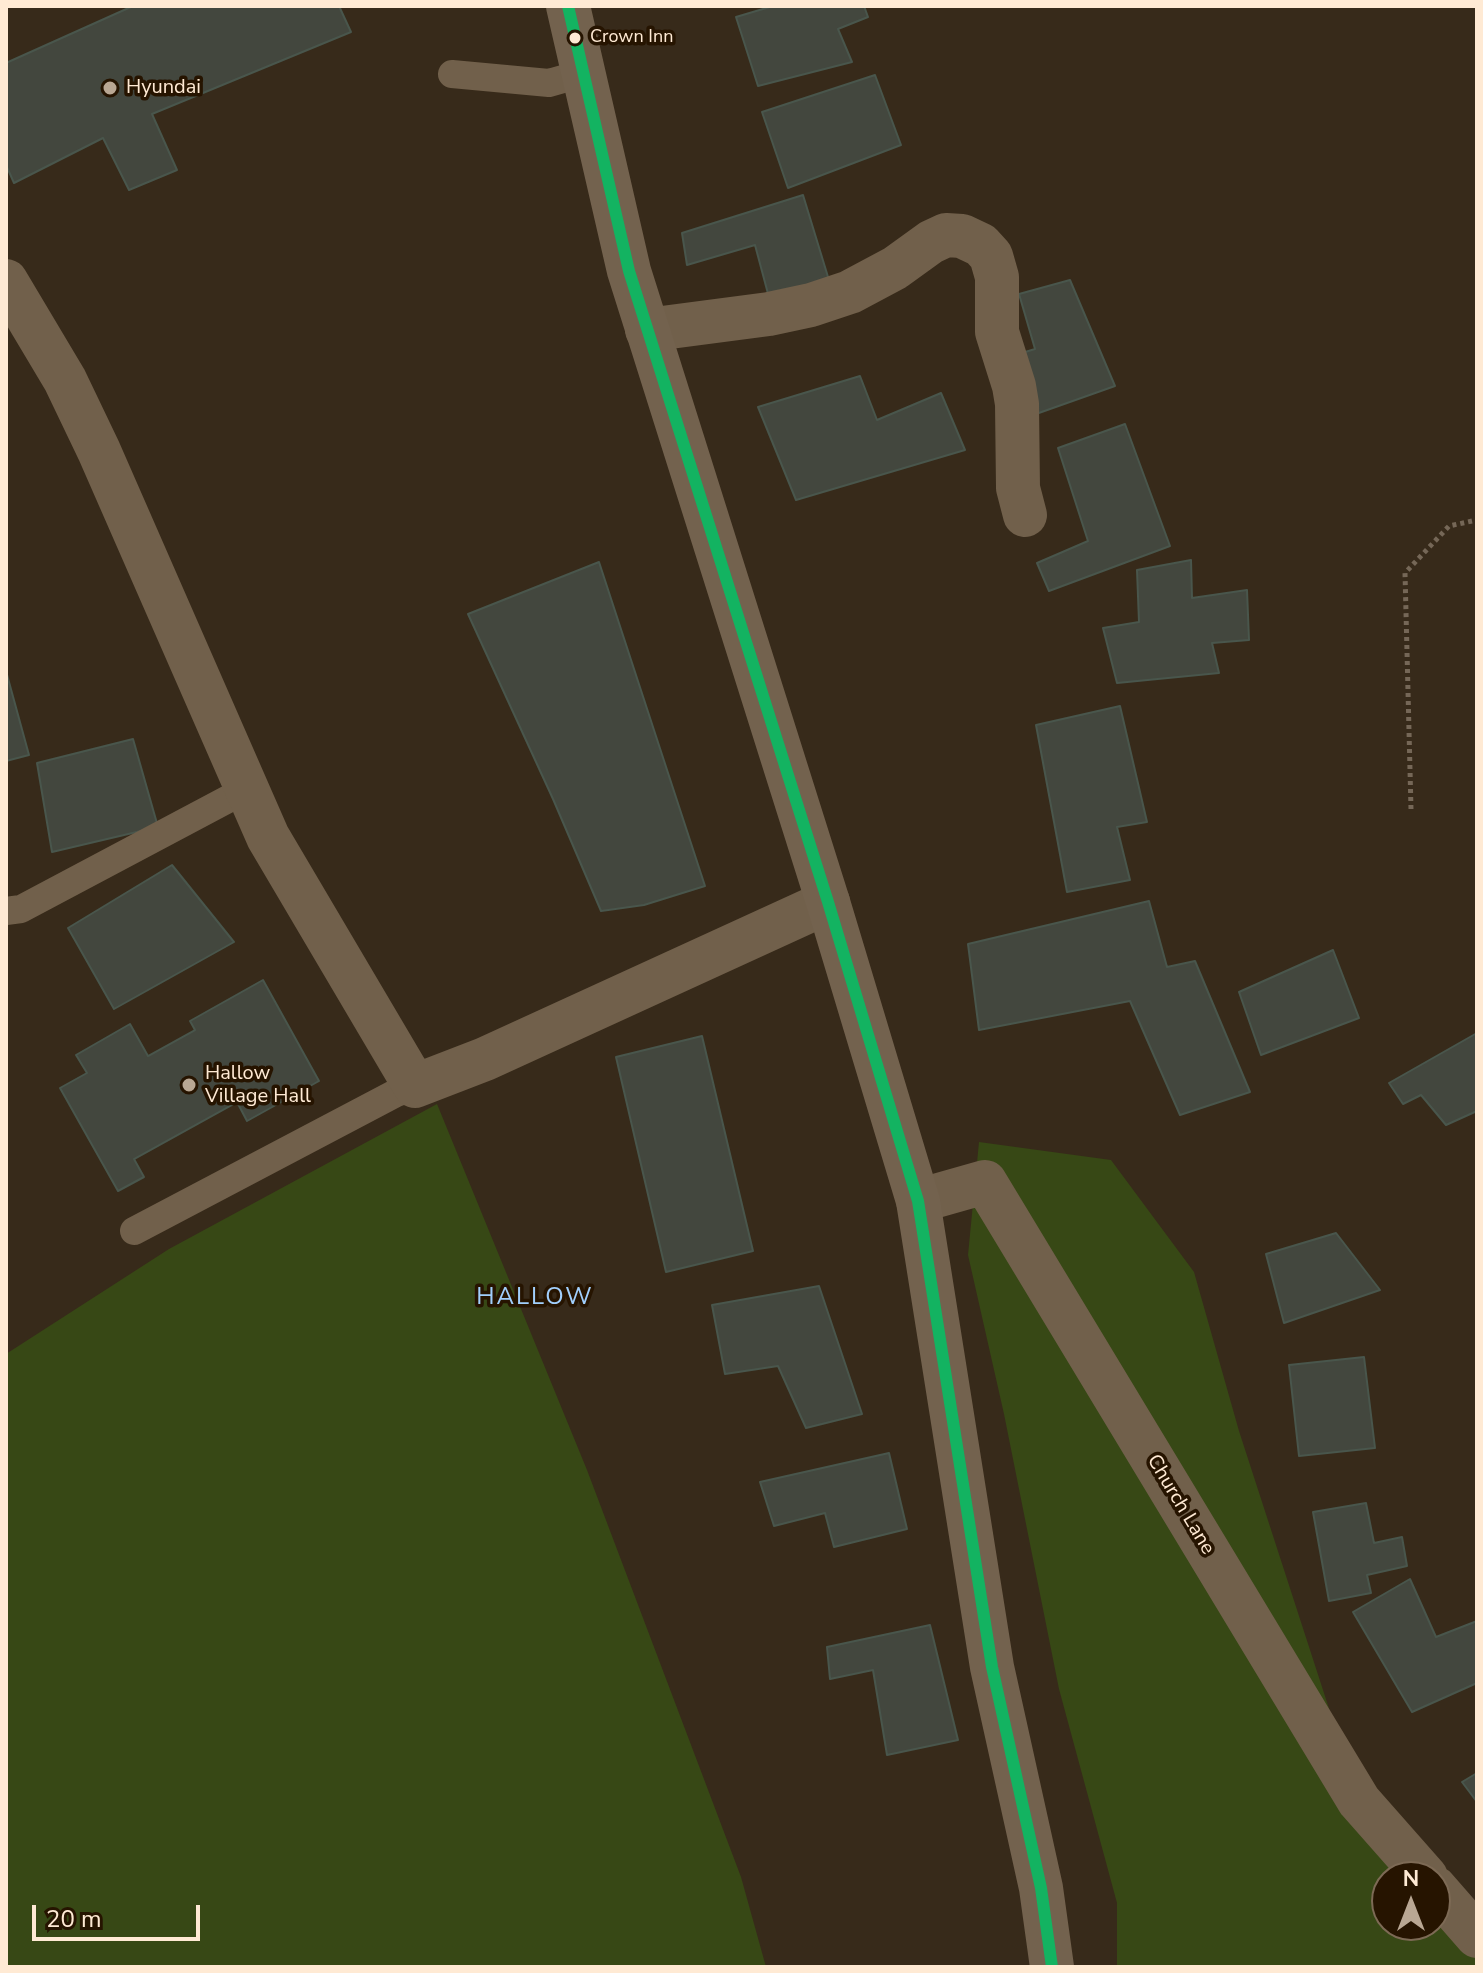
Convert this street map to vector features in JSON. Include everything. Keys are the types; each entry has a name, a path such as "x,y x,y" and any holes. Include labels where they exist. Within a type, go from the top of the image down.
{"main road":[{"path":"568,6 629,271 828,902 918,1201 992,1667 1041,1888 1052,1967"}],"street":[{"path":"647,330 769,314 811,305 850,292 946,235 962,236 981,245 991,256 997,277 997,332 1017,404 1018,488 1025,515"},
{"path":"6,281 65,380 99,451 268,837 415,1086 485,1059 828,902"},
{"name":"Church Lane","path":"918,1201 985,1182 1359,1801 1412,1861"},
{"path":"1451,1906 1477,1936"}],"lane":[{"path":"452,74 549,83 584,73"},
{"path":"6,911 21,909 247,789"},
{"path":"134,1231 396,1093 415,1086"}],"path":[{"path":"1411,809 1405,573 1449,526 1477,520"}],"green space":[{"path":"437,1104 587,1470 741,1877 766,1967 6,1967 6,1354 169,1249"},
{"path":"979,1142 1111,1160 1194,1272 1239,1431 1359,1801 1412,1861 1371,1861 1371,1941 1451,1941 1451,1906 1477,1936 1477,1967 1117,1967 1117,1903 1059,1689 1004,1414 968,1255"}],"building":[{"name":"Hyundai","path":"133,6 339,6 351,32 152,114 177,170 129,190 103,138 14,183 6,165 6,63"},
{"path":"773,6 864,6 868,17 838,29 852,62 758,86 736,17"},
{"path":"875,75 901,145 788,188 762,112"},
{"path":"803,195 832,290 771,305 755,245 687,265 682,233"},
{"path":"1070,280 1115,386 1036,414 1012,356 1035,349 1019,294"},
{"path":"860,376 877,420 941,393 965,450 796,500 758,407"},
{"path":"1125,424 1170,546 1049,591 1037,563 1088,541 1058,448"},
{"path":"1191,560 1192,598 1247,590 1249,640 1212,643 1219,673 1117,683 1103,628 1139,622 1137,570"},
{"path":"599,562 705,886 644,905 601,911 468,614"},
{"path":"6,671 29,755 6,761"},
{"path":"1120,706 1147,822 1117,827 1130,880 1067,892 1036,725"},
{"path":"133,739 158,827 52,852 37,763"},
{"path":"172,865 234,942 114,1009 68,928"},
{"path":"1149,901 1167,967 1195,961 1250,1092 1180,1115 1130,1001 979,1030 968,944"},
{"path":"1333,950 1359,1018 1261,1055 1239,992"},
{"name":"Hallow Village Hall","path":"263,980 319,1081 247,1121 237,1102 134,1159 144,1177 118,1191 60,1088 87,1073 76,1055 130,1024 148,1056 195,1030 190,1021"},
{"path":"1477,1033 1477,1111 1446,1125 1421,1095 1403,1104 1389,1083"},
{"path":"702,1036 753,1251 666,1272 616,1057"},
{"path":"1336,1233 1380,1290 1284,1323 1266,1254"},
{"path":"819,1286 862,1414 806,1428 778,1366 725,1374 712,1305"},
{"path":"1364,1357 1375,1448 1299,1456 1289,1365"},
{"path":"889,1453 907,1529 834,1547 825,1513 774,1526 760,1482"},
{"path":"1366,1503 1374,1543 1402,1537 1407,1566 1367,1575 1371,1593 1329,1601 1313,1512"},
{"path":"1410,1579 1436,1637 1477,1621 1477,1683 1412,1712 1353,1612"},
{"path":"930,1625 958,1740 887,1755 873,1670 830,1679 827,1647"},
{"path":"1477,1773 1477,1802 1462,1782"}],"transit line":[{"path":"568,6 629,271 828,902 918,1201 992,1667 1041,1888 1052,1967"}],"place":[{"name":"Crown Inn","path":"575,38"},
{"name":"Hyundai","path":"110,88"},
{"name":"Hallow Village Hall","path":"189,1085"}],"district":[{"name":"HALLOW","path":"535,1298"}]}
